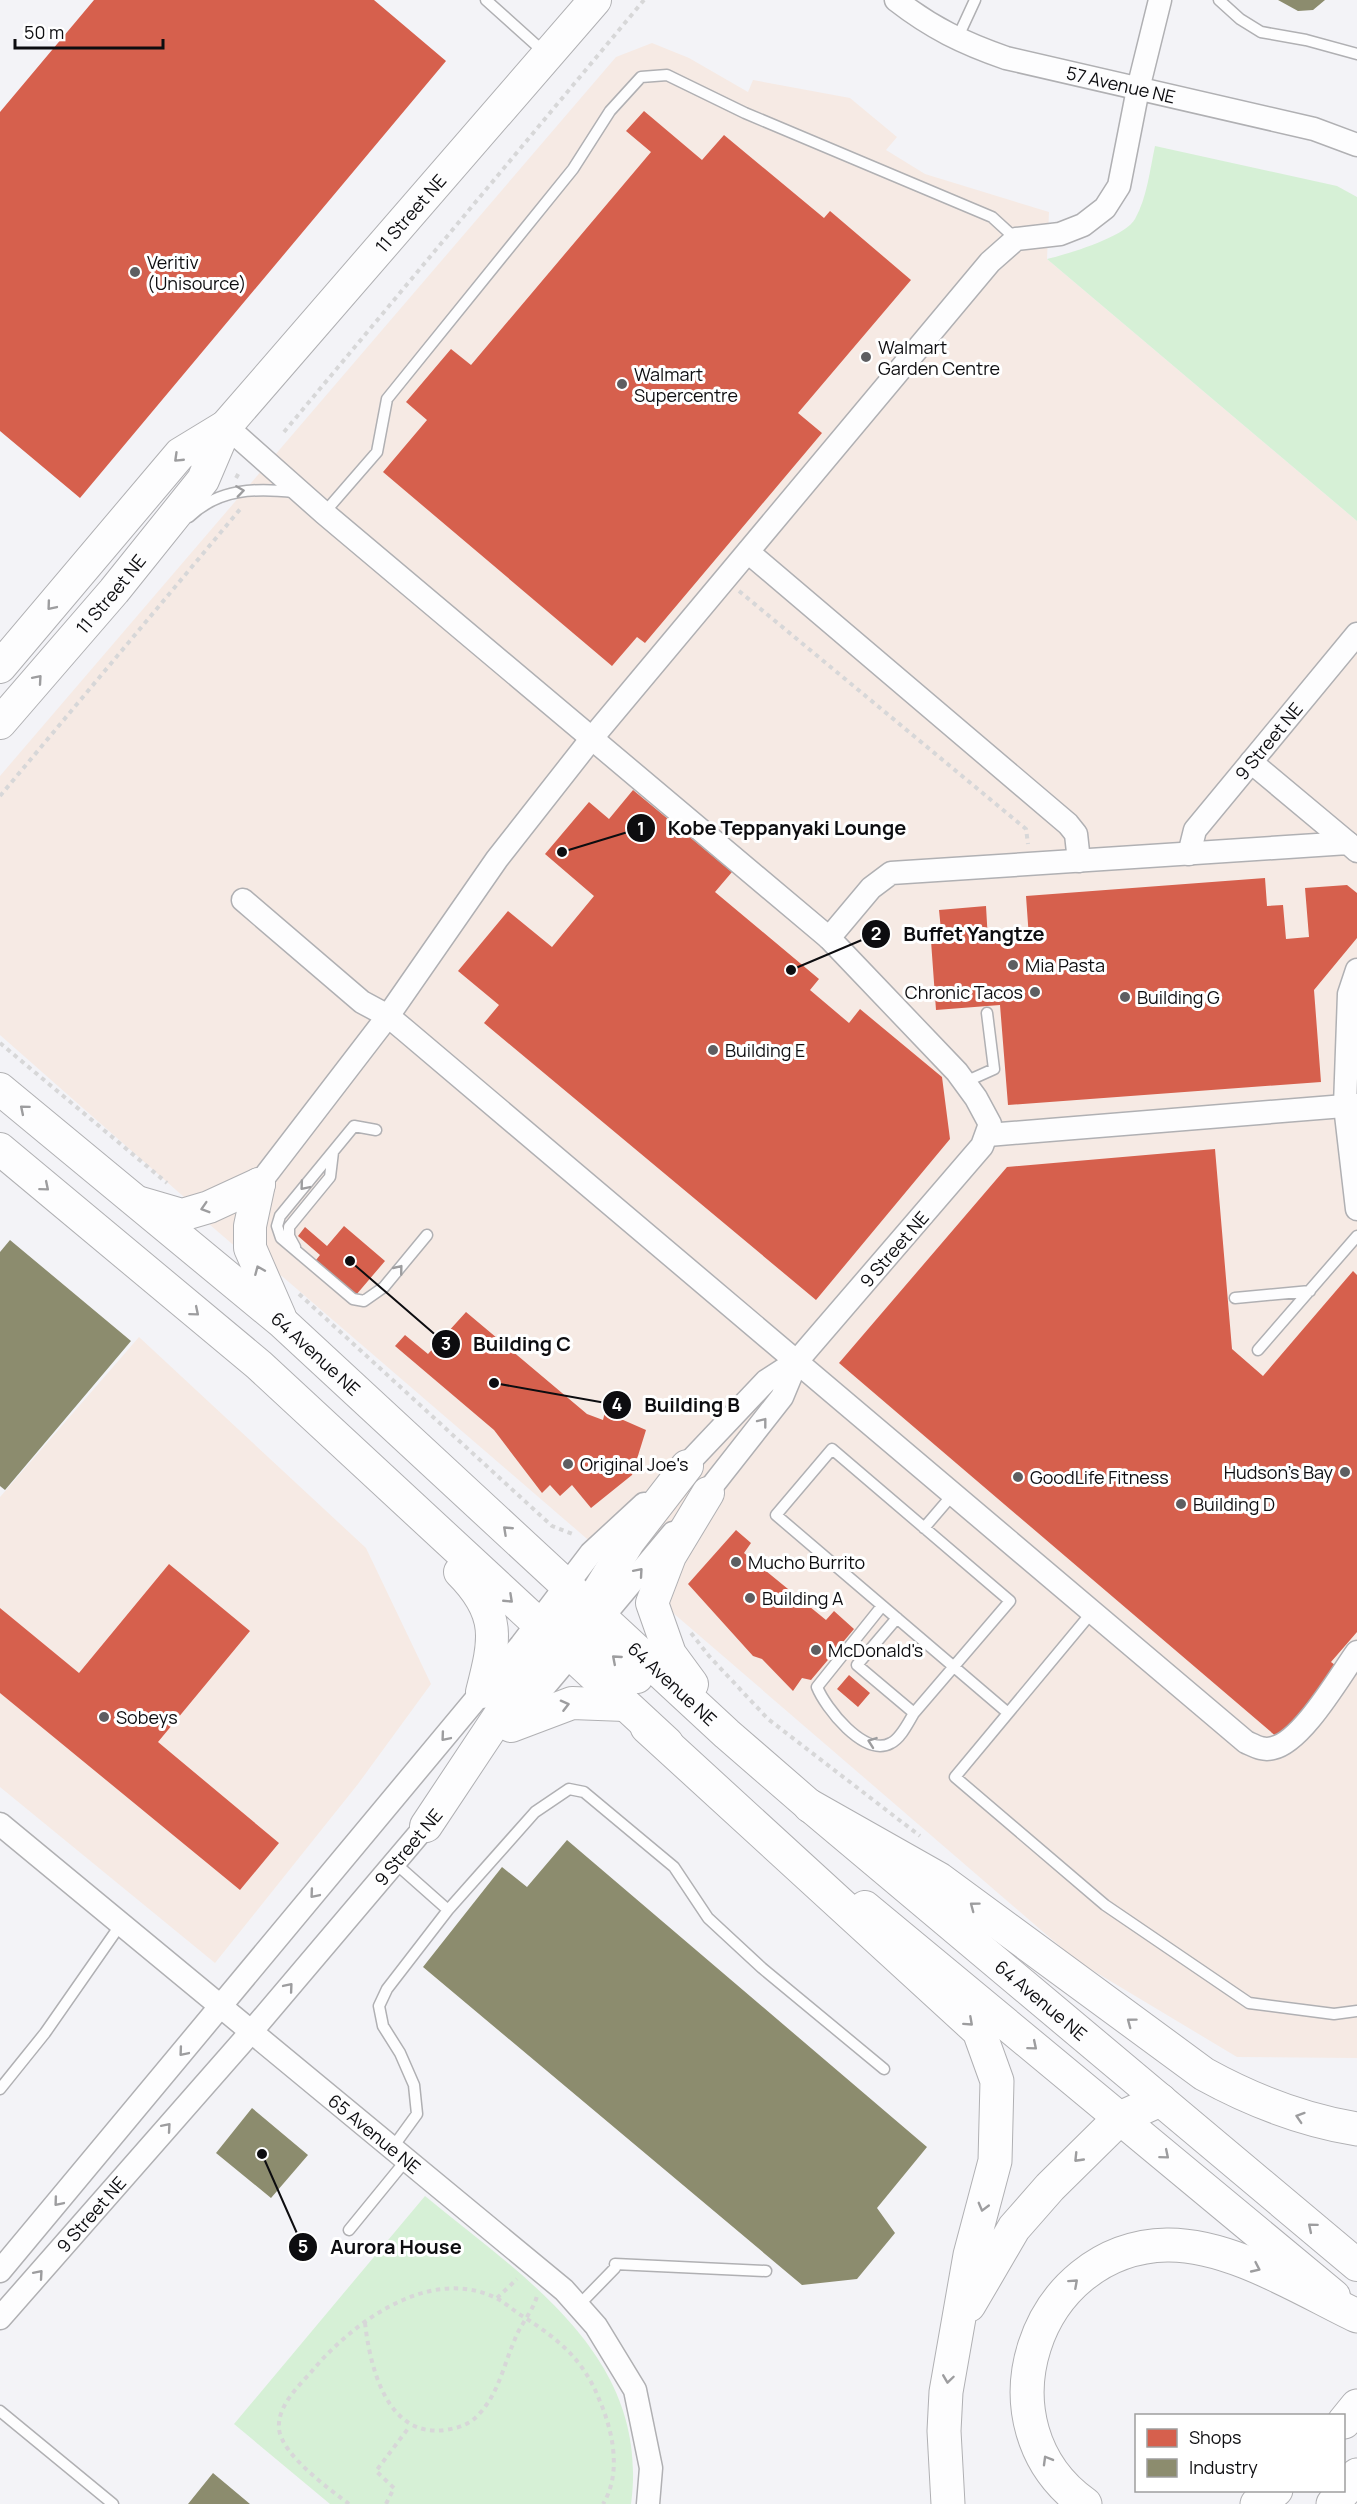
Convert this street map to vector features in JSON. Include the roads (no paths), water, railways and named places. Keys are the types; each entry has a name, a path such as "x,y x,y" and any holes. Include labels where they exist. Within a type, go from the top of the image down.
{"highway":[{"path":"636,1716 979,2031 997,2081 995,2161 970,2255 946,2392 944,2431 948,2504"},
{"path":"810,1806 939,1879 1204,2074 1274,2108 1320,2123 1357,2129"},
{"path":"959,2322 1014,2228 1058,2178 1120,2118 1160,2100"},
{"path":"1085,2504 1062,2483 1049,2464 1033,2430 1026,2396 1029,2363 1040,2330 1058,2300 1086,2273 1121,2254 1142,2248 1165,2245 1191,2247 1248,2264 1357,2315"},
{"path":"1345,2421 1357,2406"},
{"path":"1345,2490 1357,2475"},
{"path":"1257,2504 1273,2492"},
{"path":"1333,2504 1343,2492"}],"street":[{"name":"11 Street NE","path":"0,723 114,591 203,480 226,426 596,0"},
{"name":"57 Avenue NE","path":"897,0 928,25 1006,58 1314,129 1356,142"},
{"path":"283,1323 250,1248 250,1226 259,1184 388,1016 497,859 592,738 990,262 1016,239 1060,234 1083,225 1105,208 1119,186 1138,89 1160,0"},
{"name":"11 Street NE","path":"3,664 180,454 226,426"},
{"path":"226,426 300,493 829,938 965,1082 985,1111 990,1124 988,1135 1351,1106"},
{"path":"748,552 1068,824 1076,834 1080,861"},
{"name":"9 Street NE","path":"1189,854 1195,830 1357,634"},
{"path":"1251,762 1352,847"},
{"path":"829,938 871,888 891,873 1189,854 1352,847"},
{"path":"243,900 362,1002 388,1016 1093,1610 1246,1742 1261,1749 1272,1749 1285,1743 1307,1722 1357,1652"},
{"path":"1357,970 1350,994 1351,1106 1357,1209"},
{"name":"64 Avenue NE","path":"0,1089 283,1323 565,1584 571,1628 636,1716 1357,2315"},
{"name":"9 Street NE","path":"0,2318 251,2032 511,1726 571,1628 565,1584 606,1539 687,1466 766,1381 797,1361 982,1146 988,1135"},
{"name":"64 Avenue NE","path":"0,1149 259,1365 312,1416 571,1628 727,1734 1357,2265"},
{"path":"134,1201 182,1215 209,1207 259,1184"},
{"name":"9 Street NE","path":"0,2271 483,1692 571,1628 708,1492 782,1397 797,1361"},
{"path":"312,1416 334,1456 463,1575 478,1594 490,1617 494,1634 494,1645 483,1692"},
{"path":"426,1826 537,1659 571,1628 629,1541 687,1466"},
{"path":"708,1492 670,1556 652,1603 670,1654 727,1734"},
{"path":"571,1628 980,1970 1070,2024"},
{"path":"511,1726 572,1703 636,1716"},
{"name":"65 Avenue NE","path":"0,1824 564,2290 596,2326 635,2390 651,2468 648,2504"}],"lane":[{"path":"486,0 547,55"},
{"path":"957,39 975,0"},
{"path":"1219,0 1240,19 1261,32 1306,40 1357,54"},
{"path":"324,513 377,452 387,399 573,169 610,111 641,77 667,75 745,113 992,217 1016,239"},
{"path":"114,591 192,514 227,493 257,488 300,493"},
{"path":"965,1082 993,1069 987,1013"},
{"path":"376,1130 354,1126 280,1216 277,1226 281,1238 353,1299 364,1301 384,1287 426,1235"},
{"path":"1258,1350 1357,1236"},
{"path":"1234,1298 1310,1291"},
{"path":"882,1606 817,1687 824,1703 842,1724 870,1743 882,1746 892,1743 953,1666 1010,1601 832,1449 776,1515 882,1606 897,1618 953,1666 1008,1713"},
{"path":"924,1528 954,1493"},
{"path":"1093,1610 955,1777 1105,1905 1249,2003 1334,2014 1357,2011"},
{"path":"897,1618 857,1665 914,1713"},
{"path":"349,2230 400,2153 417,2114 414,2085 400,2053 383,2026 379,2006 387,1989 448,1910 535,1812 568,1789 584,1792 674,1867 708,1918 884,2069"},
{"path":"395,1863 448,1910"},
{"path":"0,2089 45,2033 121,1924"},
{"path":"578,2306 615,2266 766,2271"},
{"path":"0,2410 112,2504"}],"place":[{"name":"Veritiv (Unisource)","path":"135,272"},
{"name":"Walmart Garden Centre","path":"866,357"},
{"name":"Walmart Supercentre","path":"622,384"},
{"name":"Kobe Teppanyaki Lounge","path":"562,852"},
{"name":"Mia Pasta","path":"1013,965"},
{"name":"Buffet Yangtze","path":"791,970"},
{"name":"Chronic Tacos","path":"1035,992"},
{"name":"Building G","path":"1125,997"},
{"name":"Building E","path":"713,1050"},
{"name":"Building C","path":"350,1261"},
{"name":"Building B","path":"494,1383"},
{"name":"Original Joe's","path":"568,1464"},
{"name":"Hudson's Bay","path":"1345,1472"},
{"name":"GoodLife Fitness","path":"1018,1477"},
{"name":"Building D","path":"1181,1504"},
{"name":"Mucho Burrito","path":"736,1562"},
{"name":"Building A","path":"750,1598"},
{"name":"McDonald's","path":"816,1650"},
{"name":"Sobeys","path":"104,1717"},
{"name":"Aurora House","path":"262,2154"}]}
